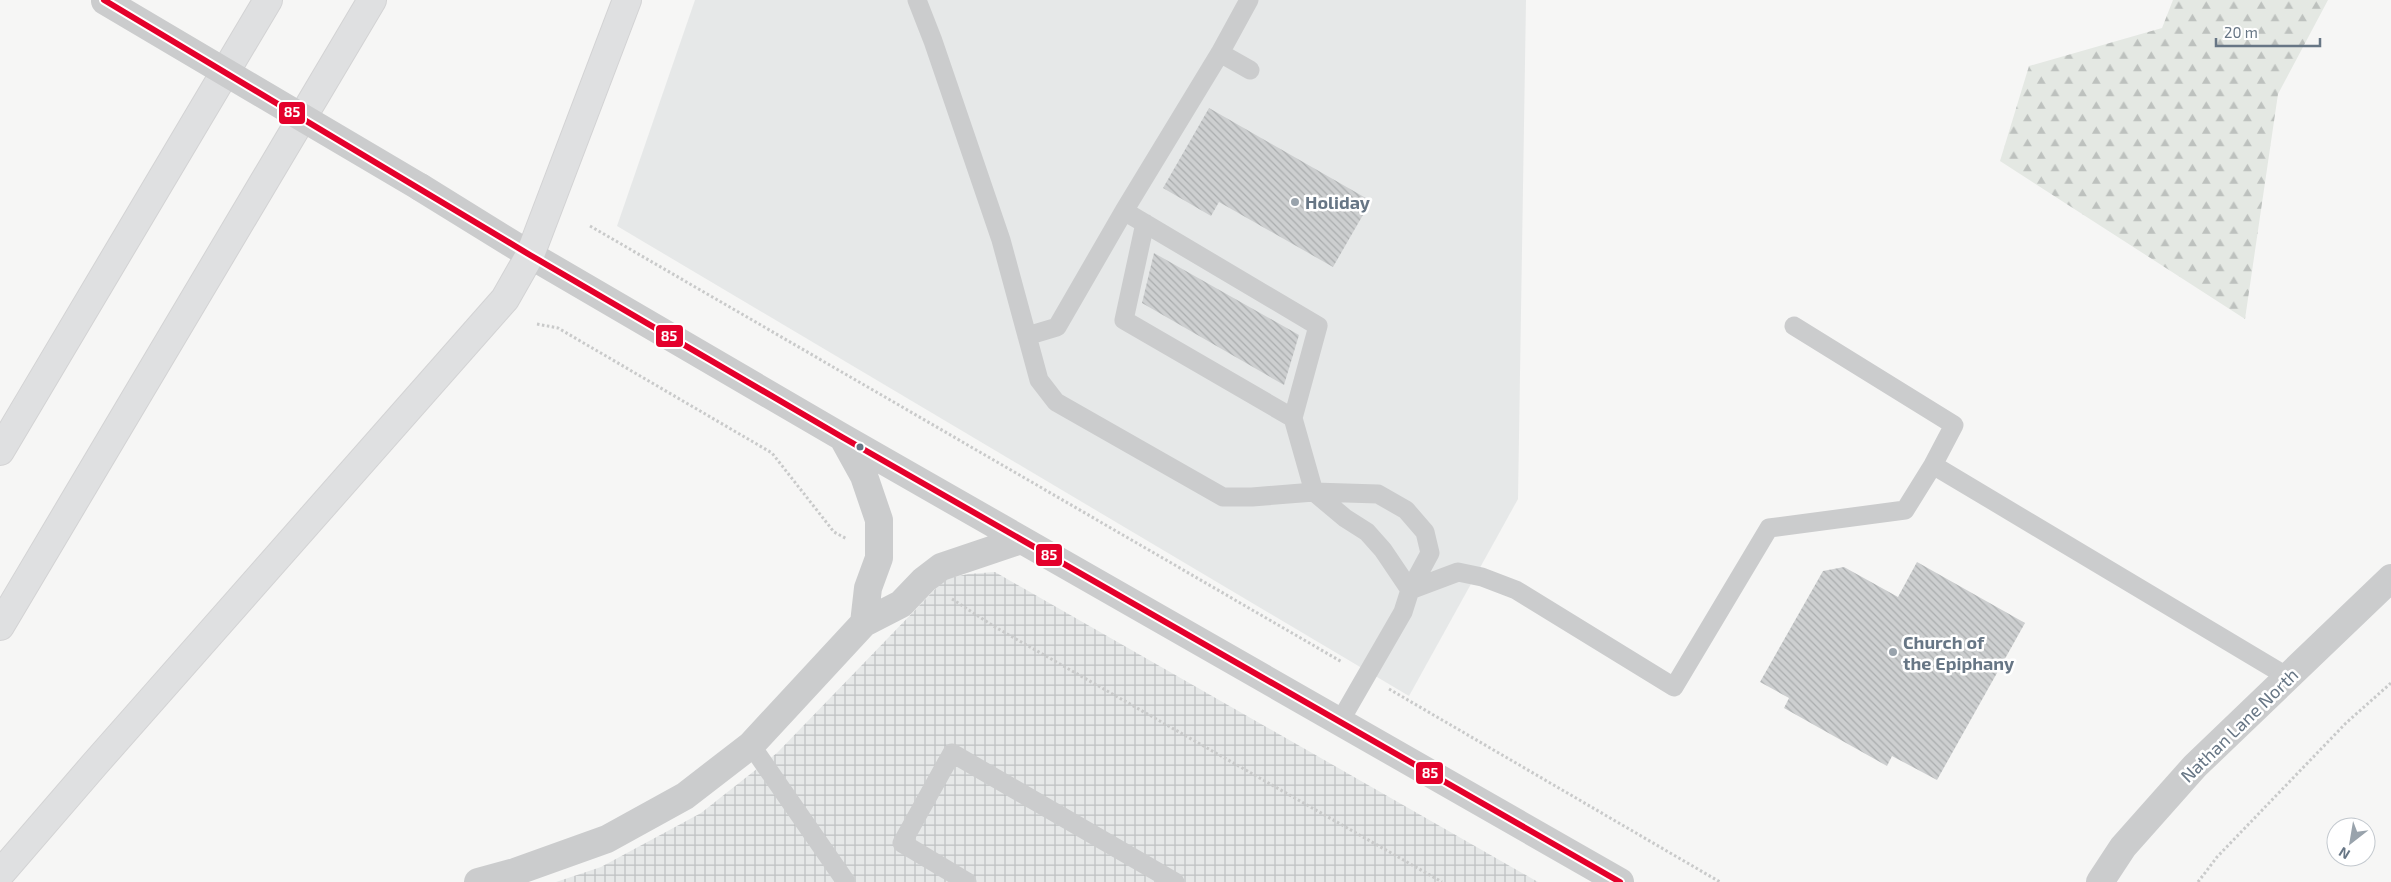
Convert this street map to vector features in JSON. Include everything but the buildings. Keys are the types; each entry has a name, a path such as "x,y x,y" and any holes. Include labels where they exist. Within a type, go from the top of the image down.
{"highway":[{"path":"0,451 268,0"},
{"path":"0,626 372,0"},
{"path":"0,874 506,299 530,255 627,0"}],"street":[{"path":"104,0 420,187 530,255 842,437 1620,882"},
{"path":"842,437 864,476 879,520 879,558 868,588 864,623"},
{"path":"478,882 515,872 607,839 685,796 751,745 864,623 901,604 924,580 941,567 1021,540"},
{"name":"Nathan Lane North","path":"2100,882 2123,847 2158,805 2195,766 2391,578"}],"lane":[{"path":"917,0 1001,240 1039,380 1056,402 1223,497 1252,497 1314,492 1378,494 1406,510 1425,532 1430,553 1410,590 1404,612 1340,723"},
{"path":"1027,336 1057,327 1124,211 1220,53 1249,0"},
{"path":"1220,53 1250,70"},
{"path":"1124,211 1318,326 1293,418 1314,492 1345,518 1367,532 1383,550 1410,590"},
{"path":"1145,223 1124,320 1293,418"},
{"path":"1410,590 1458,572 1482,577 1516,590 1674,687 1768,528 1905,510 1933,465 1954,426 1794,326"},
{"path":"1933,465 2288,677"},
{"path":"751,745 846,882"},
{"path":"967,882 902,843 952,753 1175,882"}],"path":[{"path":"590,226 1720,882"},
{"path":"537,324 558,328 772,453 834,532 879,558"},
{"path":"924,580 995,627 1442,882"},
{"path":"2198,882 2217,857 2346,723 2391,682"}],"shaded area":[{"name":"Holiday","path":"695,0 1526,0 1518,499 1409,696 617,226"},
{"path":"995,572 1538,882 556,882 601,867 701,813 777,753 945,579 968,574"}],"green space":[{"path":"2173,0 2328,0 2278,94 2245,319 2000,161 2029,66 2162,28"}],"transit line":[{"name":"85","path":"104,0 530,255 842,437 1620,882"}],"place":[{"name":"Holiday","path":"1295,202"},
{"name":"Church of the Epiphany","path":"1893,652"}]}
